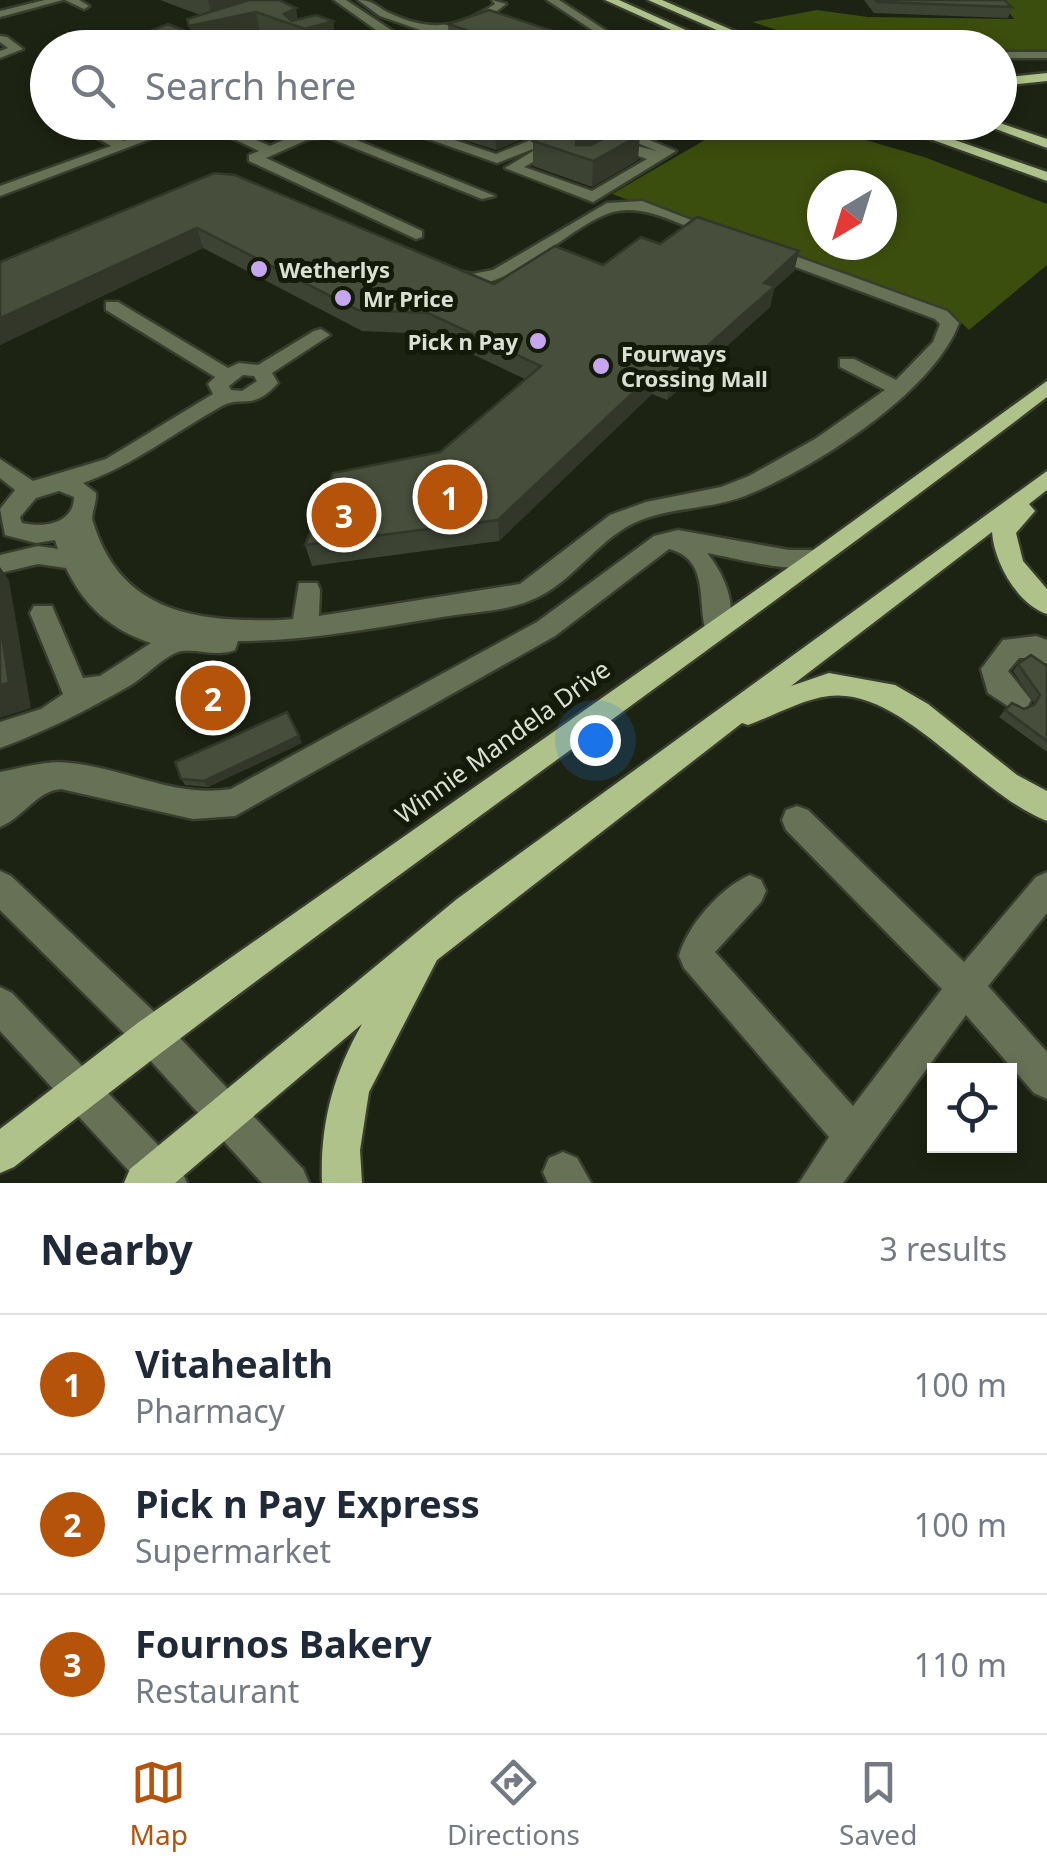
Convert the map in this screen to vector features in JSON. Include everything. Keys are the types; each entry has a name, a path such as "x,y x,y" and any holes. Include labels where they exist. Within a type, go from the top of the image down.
{"main road":[{"path":"610,0 675,30"},
{"path":"652,0 725,30"},
{"path":"1017,73 1047,74"},
{"path":"1017,79 1047,74"},
{"path":"1017,134 1047,144"},
{"path":"1017,134 1024,137"},
{"path":"942,140 1047,176"},
{"path":"976,140 1047,163"},
{"name":"Winnie Mandela Drive","path":"0,1153 152,1035 818,559 1047,387"},
{"path":"156,1180 434,941 1047,479"},
{"path":"1047,492 1008,524 1004,544 1016,572 1047,604"},
{"path":"715,726 813,687 868,688 901,700 1006,785 1047,807"},
{"path":"342,1183 339,1125 348,1090 369,1045 434,941"}],"street":[{"path":"325,0 373,30"},
{"path":"339,0 377,30"},
{"path":"363,0 384,14 430,30"},
{"path":"442,30 470,20 491,18 501,4 497,0"},
{"path":"552,0 598,30"},
{"path":"0,12 49,1 84,6"},
{"path":"467,6 491,18"},
{"path":"0,70 9,66 3,54 17,49 3,39"},
{"path":"1017,55 1047,55"},
{"path":"111,140 121,145"},
{"path":"121,145 133,140"},
{"path":"0,189 136,140"},
{"path":"245,140 268,150"},
{"path":"293,140 268,150 254,162 416,234"},
{"path":"344,140 487,196"},
{"path":"440,140 497,159 543,140"},
{"path":"605,140 660,157"},
{"path":"548,148 512,168 593,197 668,150 641,140"},
{"path":"594,158 618,145"},
{"path":"61,483 80,488 76,561 102,602 148,632 176,640 228,642 529,591 618,521 766,480 899,388 937,352 949,332 950,323 942,315 642,206 604,208 483,279 461,278 432,268"},
{"path":"112,306 246,398 268,383 261,371"},
{"path":"0,552 18,499 30,491 114,464 225,385 240,370 261,371 321,335"},
{"path":"848,363 899,388"},
{"path":"11,525 76,516 114,464"},
{"path":"0,466 30,491"},
{"path":"76,516 92,554 112,584 133,602 204,626 292,630"},
{"path":"678,539 709,567 716,582 717,628"},
{"path":"0,786 40,779 88,780 182,806 211,808 236,802 546,629 640,555 678,539 818,559"},
{"path":"0,564 38,555 76,561"},
{"path":"292,630 308,590"},
{"path":"43,613 72,686 88,693"},
{"path":"0,735 50,718 176,640"},
{"path":"1016,700 998,685 994,669 1012,648 1036,648 1047,653"},
{"path":"0,813 40,779"},
{"path":"797,820 965,987 1047,1080"},
{"path":"0,886 152,1035 289,1183"},
{"path":"818,1183 965,987 1047,888"},
{"path":"750,891 699,944 696,956 854,1137"},
{"path":"0,1005 156,1180"}],"green space":[{"path":"1000,0 1047,0 1047,56 1017,56 1017,30 777,30 752,22 817,10 868,17 1014,19"},
{"path":"705,140 866,140 924,157 1047,204 1047,265 969,330 954,316 612,194"}],"building":[{"path":"249,0 279,0 296,8 284,14 292,21 316,15 333,21 305,29 256,12 189,26 187,19"},
{"path":"1004,0 1012,7 877,2"},
{"path":"489,10 550,30 466,30 448,24"},
{"path":"168,24 182,30 153,30"},
{"path":"576,140 576,145 591,145 601,140 631,140 593,161 533,141"},
{"name":"Fourways Crossing Mall","path":"214,173 235,175 494,284 555,246 603,265 641,237 660,244 697,217 799,251 764,283 775,286 670,379 655,372 498,520 305,545 333,473 440,452 541,366 428,313 358,310 197,228 0,318 0,262"},
{"path":"0,621 9,683 0,685"},
{"path":"1031,655 1047,666 1047,741 1005,710 1012,703 1024,709 1034,705 1040,695 1018,664"},
{"path":"287,712 299,736 204,781 181,779 175,762"}],"place":[{"name":"Wetherlys","path":"259,269"},
{"name":"Mr Price","path":"343,298"},
{"name":"Pick n Pay","path":"538,341"},
{"name":"Fourways Crossing Mall","path":"601,366"},
{"name":"Vitahealth","path":"450,497"},
{"name":"Fournos Bakery","path":"344,515"},
{"name":"Pick n Pay Express","path":"213,698"}]}
